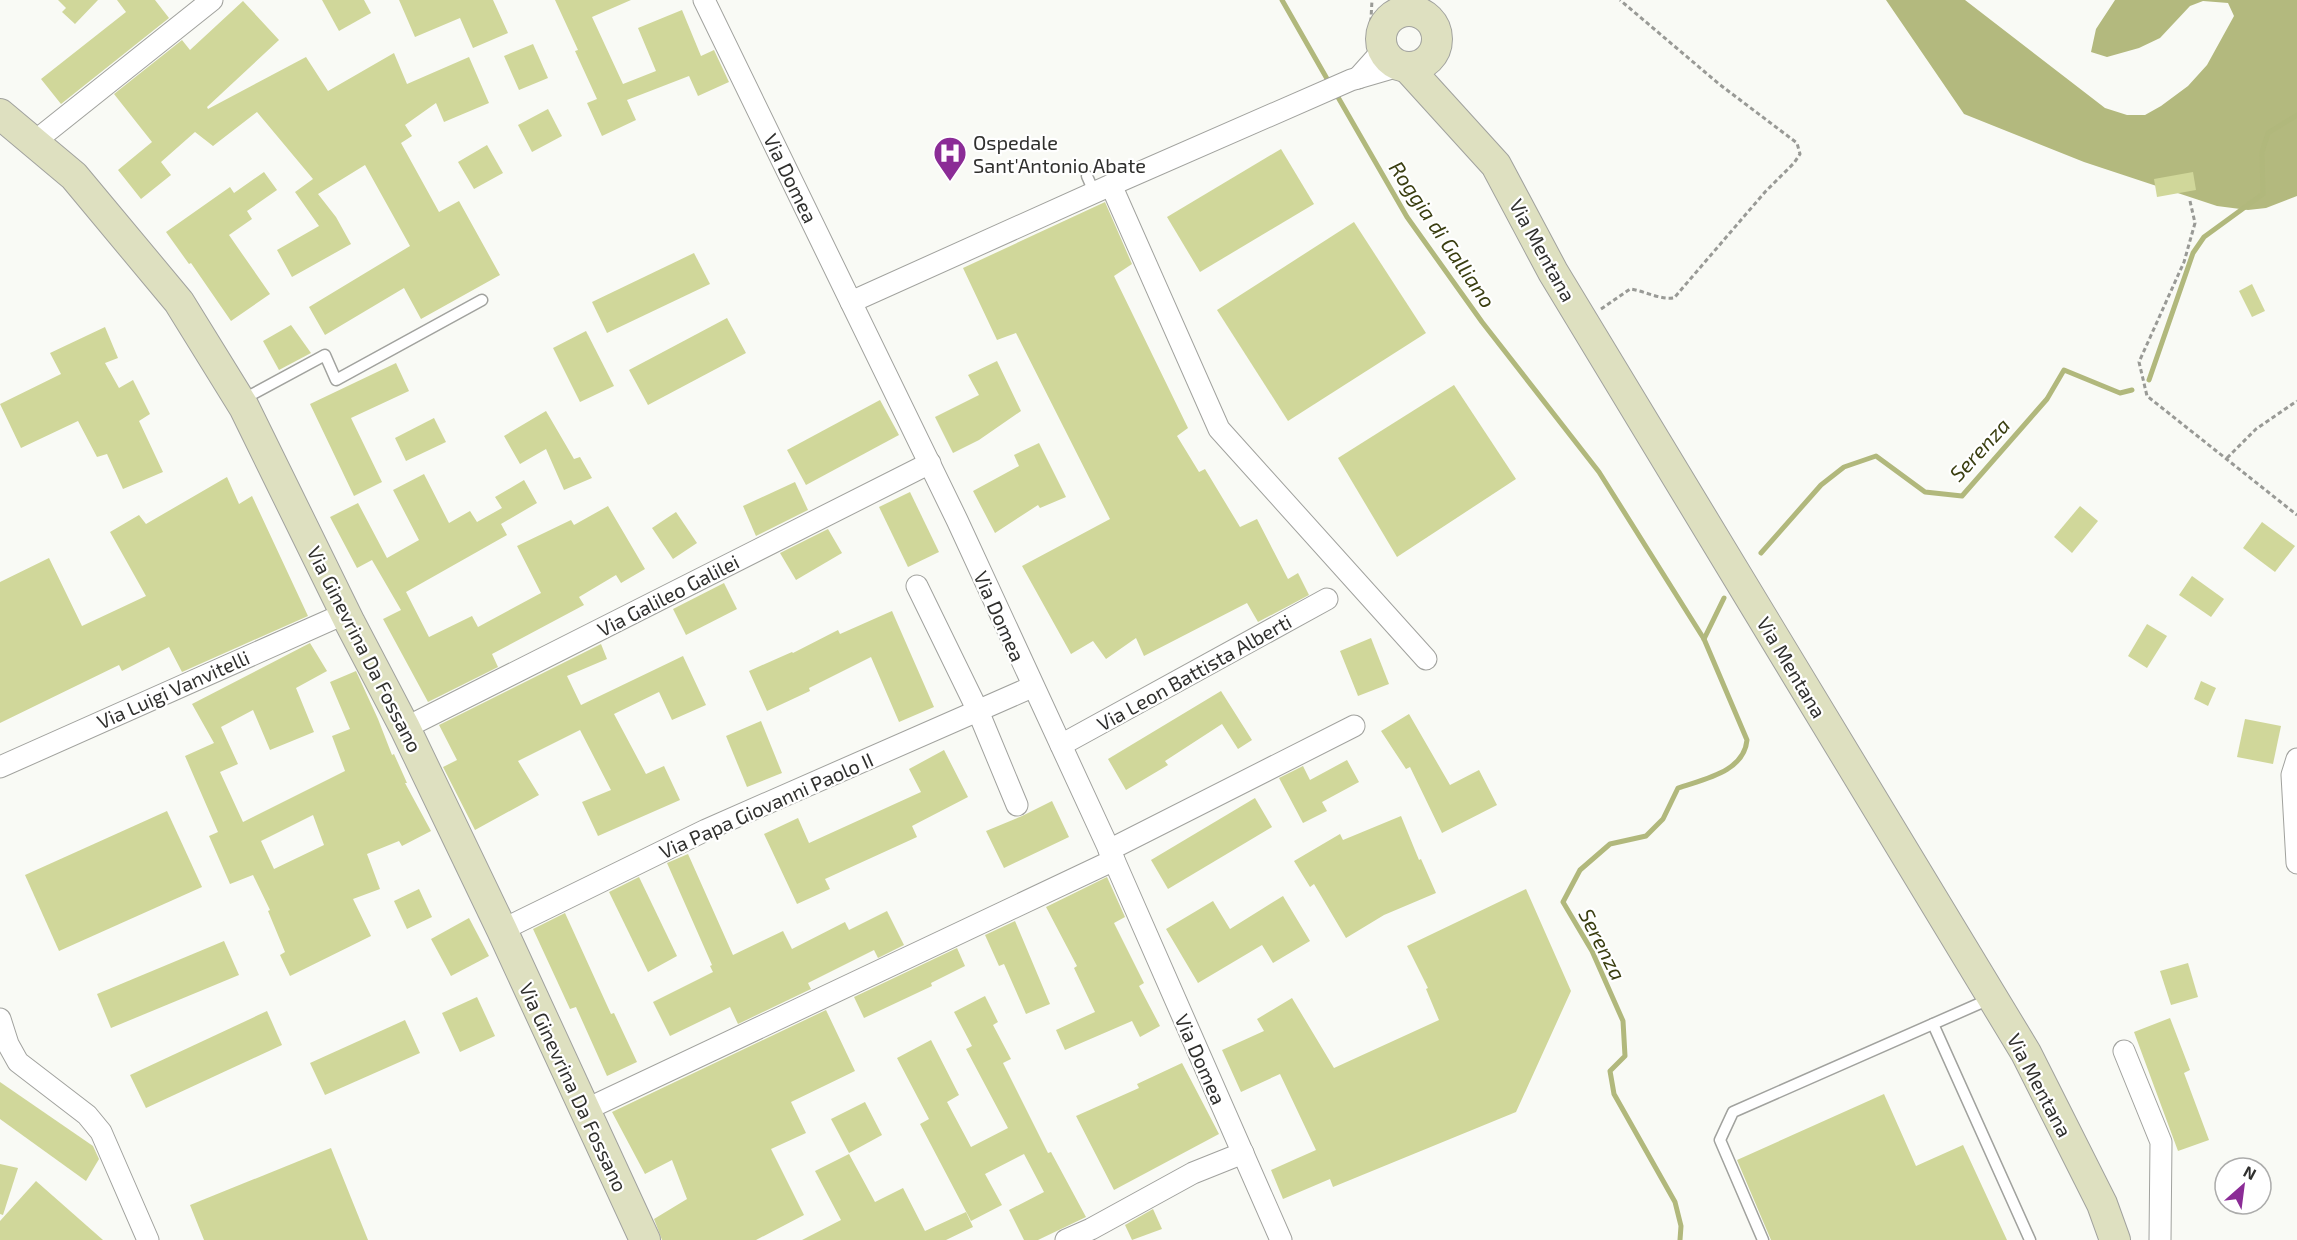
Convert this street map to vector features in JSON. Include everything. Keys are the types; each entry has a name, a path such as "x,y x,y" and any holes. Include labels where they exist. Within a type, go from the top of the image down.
{"street":[{"path":"34,142 212,0"},
{"name":"Via Domea","path":"704,0 930,463 1032,687 1112,855 1281,1240"},
{"path":"851,302 1097,184 1355,79 1404,61 1437,47 1436,30 1426,16 1401,7 1388,20 1381,34 1404,61"},
{"name":"Via Mentana","path":"1404,61 1496,165 1553,272 2026,1053 2102,1204 2115,1240"},
{"name":"Via Ginevrina Da Fossano","path":"0,114 74,176 179,302 240,401 405,728 502,930 645,1240"},
{"path":"1097,184 1219,429 1426,660"},
{"name":"Via Galileo Galilei","path":"405,728 930,463"},
{"path":"917,586 978,711 1017,805"},
{"name":"Via Leon Battista Alberti","path":"1061,745 1327,599"},
{"name":"Via Luigi Vanvitelli","path":"0,767 128,708 346,613"},
{"name":"Via Papa Giovanni Paolo II","path":"502,930 706,830 1032,687"},
{"path":"585,1110 1112,855 1354,726"},
{"path":"2297,759 2292,775 2297,863"},
{"path":"0,1018 8,1044 18,1062 87,1115 101,1132 148,1240"},
{"path":"2124,1051 2161,1142 2160,1240"},
{"path":"1066,1240 1091,1229 1193,1173 1243,1153"}],"lane":[{"path":"240,401 326,355 336,380 482,300"},
{"path":"1763,1240 1720,1140 1733,1112 1992,998"},
{"path":"1933,1024 2030,1240"}],"path":[{"path":"1585,324 1606,304 1630,289 1648,292 1667,300 1674,298 1800,154 1797,143 1719,84 1620,0"},
{"path":"2190,201 2195,223 2184,262 2139,362 2147,396 2297,515"},
{"path":"2227,458 2256,429 2297,400"}],"green space":[{"path":"1886,0 1965,0 2105,108 2127,115 2145,115 2188,86 2207,65 2234,16 2228,3 2203,1 2190,6 2160,38 2139,48 2107,57 2091,52 2096,29 2115,0 2297,0 2297,196 2266,208 2248,210 2217,206 2084,162 1964,114"}],"building":[{"path":"58,0 98,0 75,24 62,12 66,8"},
{"path":"117,0 155,0 169,18 61,104 41,79 126,12"},
{"path":"322,0 364,0 371,13 339,31"},
{"path":"399,0 493,0 508,33 473,48 460,18 415,37"},
{"path":"555,0 631,0 592,17 623,84 656,71 638,28 682,10 701,56 714,50 729,82 698,96 689,76 627,100 636,120 602,136 587,103 597,99"},
{"path":"243,1 279,40 207,107 208,109 306,57 328,91 394,53 407,84 469,57 489,103 444,122 436,103 405,125 412,136 401,143 439,212 459,201 500,275 421,319 404,288 325,335 309,307 410,246 365,165 318,194 336,217 351,244 292,277 277,250 319,226 295,192 313,179 257,112 213,146 195,132 161,162 171,175 141,199 118,170 152,142 114,94 182,40 190,50"},
{"path":"533,44 548,78 519,90 504,56"},
{"path":"548,109 562,136 532,152 518,125"},
{"path":"487,145 503,173 474,189 458,162"},
{"path":"1281,149 1314,204 1200,272 1167,217"},
{"path":"264,172 277,190 247,211 252,219 229,235 270,294 231,321 191,263 189,264 166,232 230,187 234,193"},
{"path":"2193,172 2196,190 2157,197 2154,179"},
{"path":"1105,202 1132,264 1114,276 1188,428 1177,436 1199,472 1205,469 1240,527 1257,519 1288,579 1298,573 1309,595 1258,622 1247,603 1144,656 1136,638 1106,659 1093,641 1071,654 1022,566 1110,519 1016,333 997,340 963,268"},
{"path":"1354,222 1426,333 1288,421 1217,310"},
{"path":"694,253 710,284 607,333 592,302"},
{"path":"2252,284 2265,311 2252,317 2239,291"},
{"path":"727,318 746,353 648,405 629,370"},
{"path":"291,325 311,353 279,370 263,341"},
{"path":"105,327 118,358 105,363 119,388 133,380 150,414 139,421 163,472 123,489 107,454 97,457 78,421 21,448 0,404 61,374 50,353"},
{"path":"586,331 614,386 580,402 553,348"},
{"path":"997,361 1021,411 979,440 953,453 935,417 979,395 968,375"},
{"path":"396,363 409,391 351,418 382,482 354,496 310,404"},
{"path":"1454,385 1516,479 1397,557 1338,458"},
{"path":"880,400 899,435 806,485 787,450"},
{"path":"546,411 574,459 580,457 592,478 564,490 546,449 520,464 504,436"},
{"path":"434,418 446,442 406,461 395,438"},
{"path":"1039,443 1066,497 1040,508 1038,505 995,533 973,491 1019,466 1014,455"},
{"path":"424,474 449,523 470,511 477,522 502,508 495,497 524,480 537,503 501,524 507,535 406,592 429,637 472,616 478,627 541,593 517,546 571,520 574,525 608,506 645,569 621,583 616,575 579,597 584,605 492,654 498,667 428,702 383,619 401,610 372,560 357,568 330,517 358,503 387,558 419,540 393,490"},
{"path":"227,477 239,504 252,496 308,616 182,672 169,647 122,671 119,665 0,723 0,582 49,558 82,626 146,596 110,532 139,515 146,524"},
{"path":"795,482 808,510 756,536 743,506"},
{"path":"910,492 939,552 908,567 879,507"},
{"path":"2080,506 2098,521 2072,553 2054,537"},
{"path":"676,512 697,543 673,559 652,528"},
{"path":"2262,522 2295,546 2275,572 2243,548"},
{"path":"828,529 842,553 796,580 780,553"},
{"path":"2192,576 2224,599 2211,617 2179,595"},
{"path":"724,583 737,609 686,635 673,609"},
{"path":"892,611 934,707 899,722 871,657 809,688 810,691 767,711 749,671 793,653 838,630 840,634"},
{"path":"2147,624 2167,636 2147,668 2128,656"},
{"path":"1371,638 1389,684 1358,696 1340,651"},
{"path":"310,643 327,671 296,688 314,732 270,750 253,710 221,727 238,764 220,772 243,822 345,771 332,736 350,729 330,682 356,671 392,755 394,754 407,783 405,783 431,831 402,846 399,841 367,854 380,889 353,899 371,936 290,976 280,955 285,952 268,911 270,910 253,875 230,884 209,836 218,832 185,756 214,743 192,704","holes":["313,815 324,845 274,869 261,841"]},
{"path":"601,644 607,659 567,676 581,705 683,656 706,705 672,720 659,692 614,714 646,774 664,766 680,800 598,836 582,802 611,790 580,730 518,761 539,795 475,830 443,767 457,760 439,725"},
{"path":"2201,681 2216,688 2208,706 2194,699"},
{"path":"1221,691 1252,740 1238,749 1222,724 1165,761 1168,765 1126,790 1108,759"},
{"path":"1409,714 1450,785 1479,770 1497,805 1442,833 1410,767 1406,769 1381,731"},
{"path":"2245,719 2281,726 2273,764 2237,757"},
{"path":"761,721 782,773 747,787 726,736"},
{"path":"944,750 968,797 912,826 917,837 825,879 830,889 797,904 764,834 798,818 809,843 921,792 909,769"},
{"path":"1347,760 1359,782 1322,802 1327,811 1303,823 1279,778 1303,766 1310,780"},
{"path":"1255,798 1272,827 1168,889 1151,860"},
{"path":"1052,801 1069,837 1004,868 986,831"},
{"path":"167,811 202,887 59,951 25,875"},
{"path":"1401,816 1419,860 1421,859 1436,893 1384,915 1346,938 1314,884 1310,887 1294,861 1340,834 1343,840"},
{"path":"688,854 733,955 783,931 792,949 845,922 849,930 887,911 904,945 878,958 874,950 808,983 811,989 738,1024 730,1007 670,1036 653,1002 713,972 710,966 712,965 667,863"},
{"path":"639,877 677,956 648,972 609,892"},
{"path":"1107,877 1125,917 1114,923 1144,983 1139,986 1160,1026 1140,1037 1132,1021 1065,1050 1056,1030 1095,1012 1074,968 1077,966 1046,907"},
{"path":"419,889 432,917 407,929 394,901"},
{"path":"1526,889 1571,991 1516,1112 1333,1187 1330,1179 1283,1199 1271,1170 1316,1150 1280,1074 1241,1092 1222,1050 1264,1031 1257,1019 1292,998 1334,1068 1439,1020 1426,989 1428,988 1407,946"},
{"path":"1283,896 1310,941 1273,963 1262,945 1198,983 1166,929 1213,901 1230,929"},
{"path":"565,913 611,1014 614,1013 637,1062 607,1076 576,1007 570,1009 533,929"},
{"path":"469,918 489,956 451,976 431,939"},
{"path":"1015,921 1050,1004 1026,1014 1004,964 999,966 985,935"},
{"path":"224,941 239,975 111,1028 97,994"},
{"path":"957,948 965,966 931,983 932,986 864,1018 854,997"},
{"path":"2188,963 2198,997 2171,1005 2160,971"},
{"path":"985,996 998,1022 993,1025 1011,1059 1003,1063 1048,1153 1051,1152 1086,1217 1038,1240 1024,1240 1009,1210 1044,1192 1024,1154 985,1174 1002,1205 971,1221 920,1124 929,1119 897,1058 931,1040 959,1095 947,1102 971,1147 1008,1128 966,1049 972,1046 954,1012"},
{"path":"477,997 495,1036 460,1052 442,1013"},
{"path":"826,1010 855,1071 791,1102 806,1133 771,1149 804,1215 756,1240 662,1240 654,1219 687,1199 672,1160 645,1174 612,1112"},
{"path":"267,1011 282,1045 146,1108 130,1075"},
{"path":"2170,1018 2190,1070 2184,1073 2209,1140 2178,1151 2134,1032"},
{"path":"405,1020 420,1053 325,1095 310,1063"},
{"path":"1182,1063 1219,1134 1114,1190 1076,1116 1139,1088 1137,1084"},
{"path":"0,1082 93,1146 99,1159 86,1181 0,1119"},
{"path":"1884,1094 1916,1166 1963,1145 2007,1240 1771,1240 1737,1160"},
{"path":"865,1102 882,1135 849,1153 831,1119"},
{"path":"331,1148 368,1240 204,1240 190,1205"},
{"path":"849,1154 875,1202 903,1188 925,1231 966,1212 973,1227 946,1240 802,1240 841,1220 815,1171"},
{"path":"0,1164 18,1168 3,1215 0,1214"},
{"path":"36,1181 103,1240 0,1240 0,1221"},
{"path":"1153,1209 1162,1229 1132,1240 1125,1225"}],"waterway":[{"name":"Roggia di Galliano","path":"1282,0 1330,84"},
{"name":"Serenza","path":"1335,92 1407,217 1482,322 1599,472 1704,639 1747,740 1739,760 1731,767 1721,773 1678,788 1663,819 1646,836 1610,844 1580,870 1563,902 1592,951 1623,1021 1625,1056 1610,1071 1614,1094 1675,1202 1681,1226 1680,1240"},
{"name":"Serenza","path":"2149,380 2193,253 2204,237 2263,194 2262,152 2268,133 2297,115"},
{"name":"Serenza","path":"1761,553 1821,485 1844,467 1876,456 1925,492 1962,496 2047,399 2064,370 2120,393 2132,390"},
{"name":"Serenza","path":"1704,639 1724,598"}],"place":[{"name":"Ospedale Sant'Antonio Abate","path":"950,182"}]}
